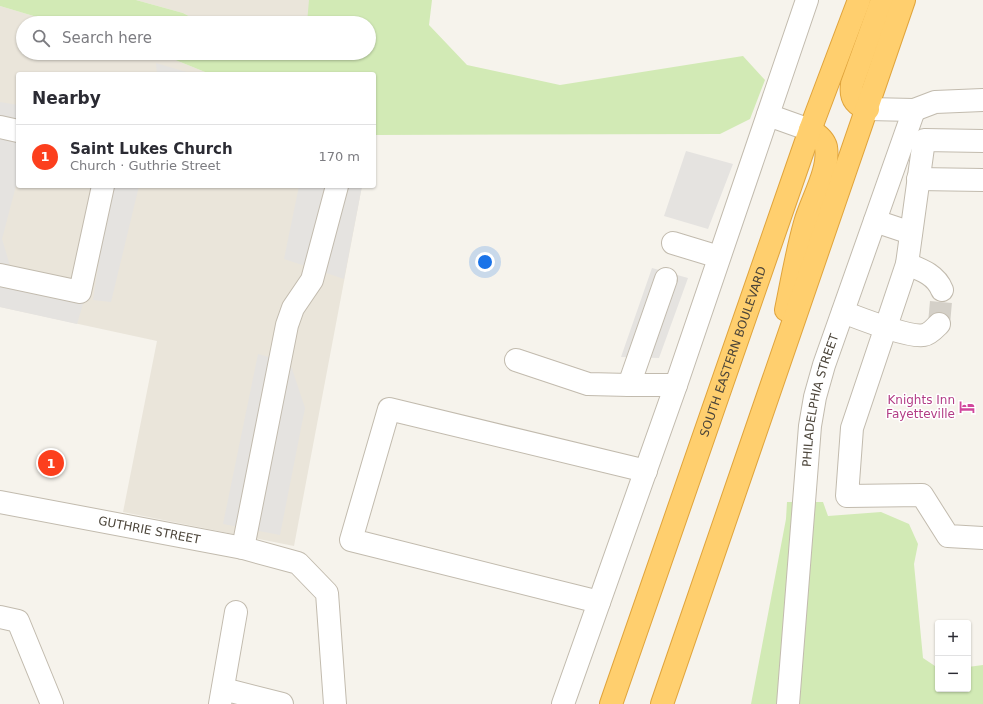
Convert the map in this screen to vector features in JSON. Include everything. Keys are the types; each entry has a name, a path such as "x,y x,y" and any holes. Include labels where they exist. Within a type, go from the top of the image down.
{"highway":[{"name":"SOUTH EASTERN BOULEVARD","path":"611,704 810,130 859,0"},
{"path":"868,109 859,106 854,100 851,92 852,84 882,0"},
{"path":"662,704 868,109 904,0"},
{"path":"766,405 805,223 824,171 826,146 821,137 810,130"}],"street":[{"path":"563,704 676,385 807,0"},
{"path":"868,109 914,110 935,102 983,100"},
{"name":"PHILADELPHIA STREET","path":"788,704 810,426 820,378 875,221 914,137 914,110"},
{"path":"768,115 810,130"},
{"path":"0,127 16,131"},
{"path":"983,141 914,137 918,179 907,264 852,428 847,496 922,495 948,536 983,538"},
{"path":"918,179 983,180"},
{"path":"0,275 80,292 103,188"},
{"path":"243,548 287,325 293,308 312,280 336,188"},
{"path":"875,221 911,233"},
{"path":"673,243 719,257"},
{"path":"907,264 927,272 939,282 942,290"},
{"path":"629,384 666,279"},
{"path":"843,312 886,328 924,335 939,324"},
{"path":"516,360 588,384 676,385"},
{"path":"599,602 352,540 389,409 646,471"},
{"name":"GUTHRIE STREET","path":"0,502 243,548 298,563 327,593 335,704"},
{"path":"236,612 222,696 282,704"},
{"path":"0,617 18,621 52,704"}],"shaded area":[{"path":"136,0 309,0 308,16 189,16 183,13"},
{"path":"0,6 34,16 16,16 16,60 175,60 205,72 16,72 16,188 362,188 294,546 123,512 157,341 0,307"},
{"path":"156,63 186,72 157,72"},
{"path":"0,102 16,105 16,186 2,239 14,279 86,294 77,324 0,307"},
{"path":"686,151 733,164 708,229 664,216"},
{"path":"110,188 139,188 111,302 93,300"},
{"path":"299,188 362,188 344,279 284,259"},
{"path":"652,268 688,278 659,358 621,357"},
{"path":"258,354 290,363 305,408 280,535 223,524"}],"green space":[{"path":"0,0 136,0 183,13 189,16 34,16 0,6"},
{"path":"309,0 432,0 429,25 467,65 560,85 743,56 765,80 750,119 720,134 376,135 376,72 205,72 175,60 376,60 376,16 308,16"},
{"path":"787,502 823,502 828,516 881,512 909,524 918,544 914,564 923,658 935,666 935,692 971,692 971,667 983,665 983,704 751,704 786,519"}],"tunnel":[{"path":"939,324 942,290"}],"place":[{"name":"Knights Inn Fayetteville","path":"967,407"},
{"name":"Saint Lukes Church","path":"51,463"}]}
